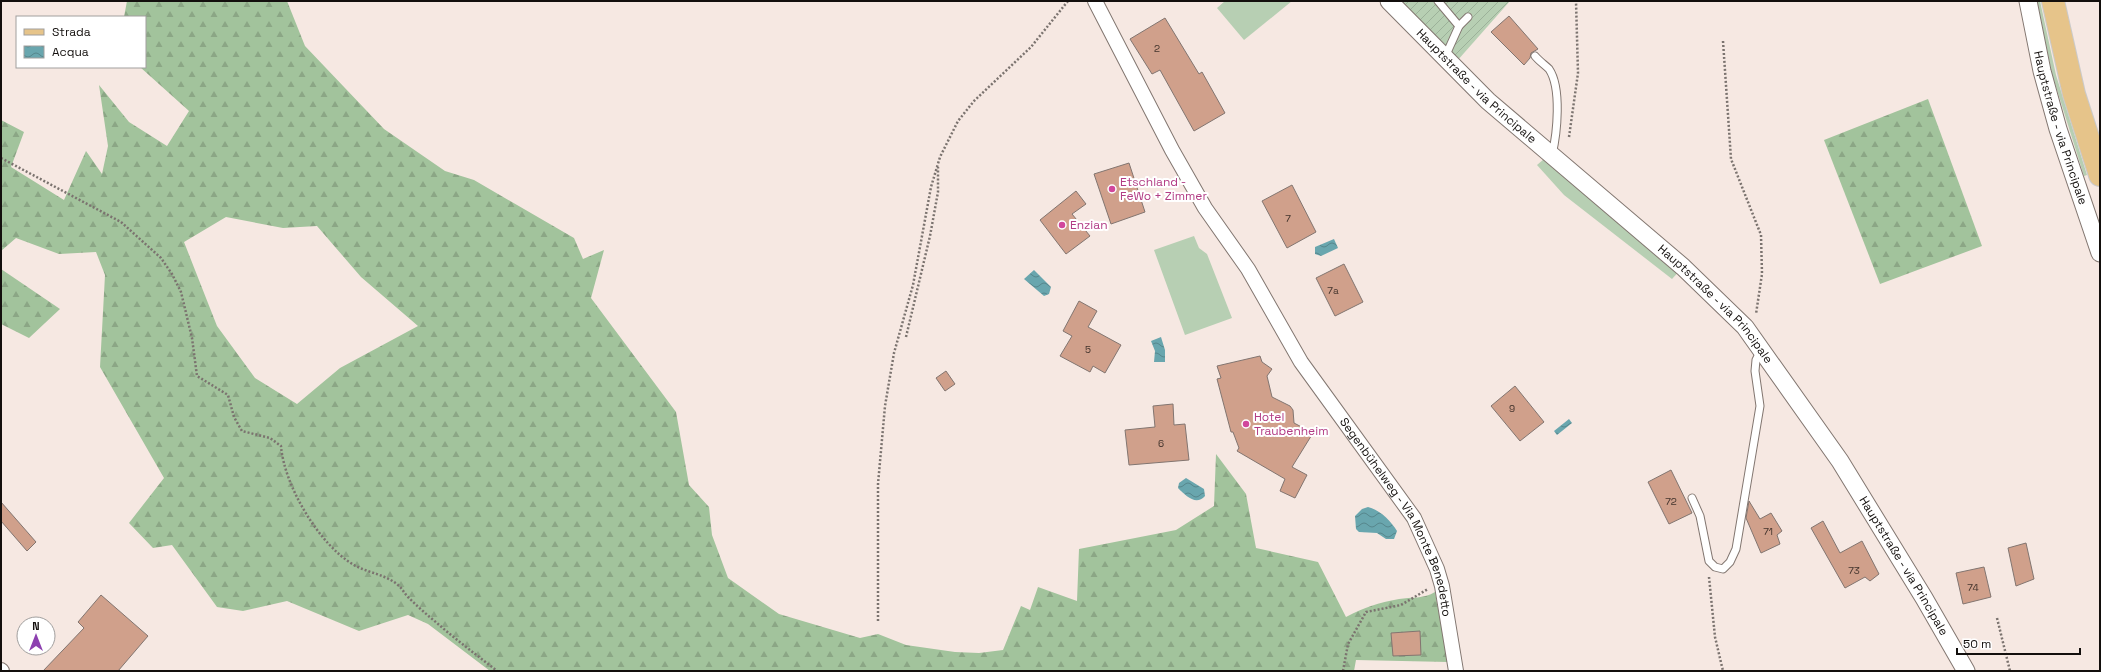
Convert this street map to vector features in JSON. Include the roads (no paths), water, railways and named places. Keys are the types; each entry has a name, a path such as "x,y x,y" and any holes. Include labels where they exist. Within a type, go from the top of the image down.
{"main road":[{"path":"2052,1 2074,94 2100,175"}],"street":[{"name":"Segenbühelweg - Via Monte Benedetto","path":"1095,1 1172,150 1205,208 1248,269 1301,362 1414,518 1437,569 1445,602 1456,671"},
{"name":"Hauptstraße - via Principale","path":"1389,1 1488,101 1683,267 1745,327 1840,461 1924,598 1966,671"},
{"name":"Hauptstraße - via Principale","path":"2028,1 2042,71 2058,128 2100,253"}],"lane":[{"path":"1438,1 1460,26"},
{"path":"1445,58 1460,26 1468,17"},
{"path":"1535,56 1549,70 1554,85 1558,126 1556,159"},
{"path":"1692,498 1700,516 1709,561 1715,567 1724,569 1730,562 1736,549 1760,406 1755,371 1756,360 1761,350"}],"water":[{"path":"1334,239 1338,248 1321,256 1315,254 1315,247"},
{"path":"1034,270 1051,287 1049,294 1044,296 1024,279"},
{"path":"1161,337 1165,350 1165,362 1154,362 1155,351 1151,341"},
{"path":"1569,419 1572,423 1557,435 1554,431"},
{"path":"1186,478 1204,489 1205,496 1202,499 1191,499 1178,488 1179,483"},
{"path":"1368,507 1381,513 1392,523 1397,531 1394,539 1386,539 1377,533 1359,532 1356,529 1355,516 1362,509"}],"place":[{"name":"Etschland - FeWo + Zimmer","path":"1112,189"},
{"name":"Enzian","path":"1062,225"},
{"name":"Hotel Traubenheim","path":"1246,424"}]}
